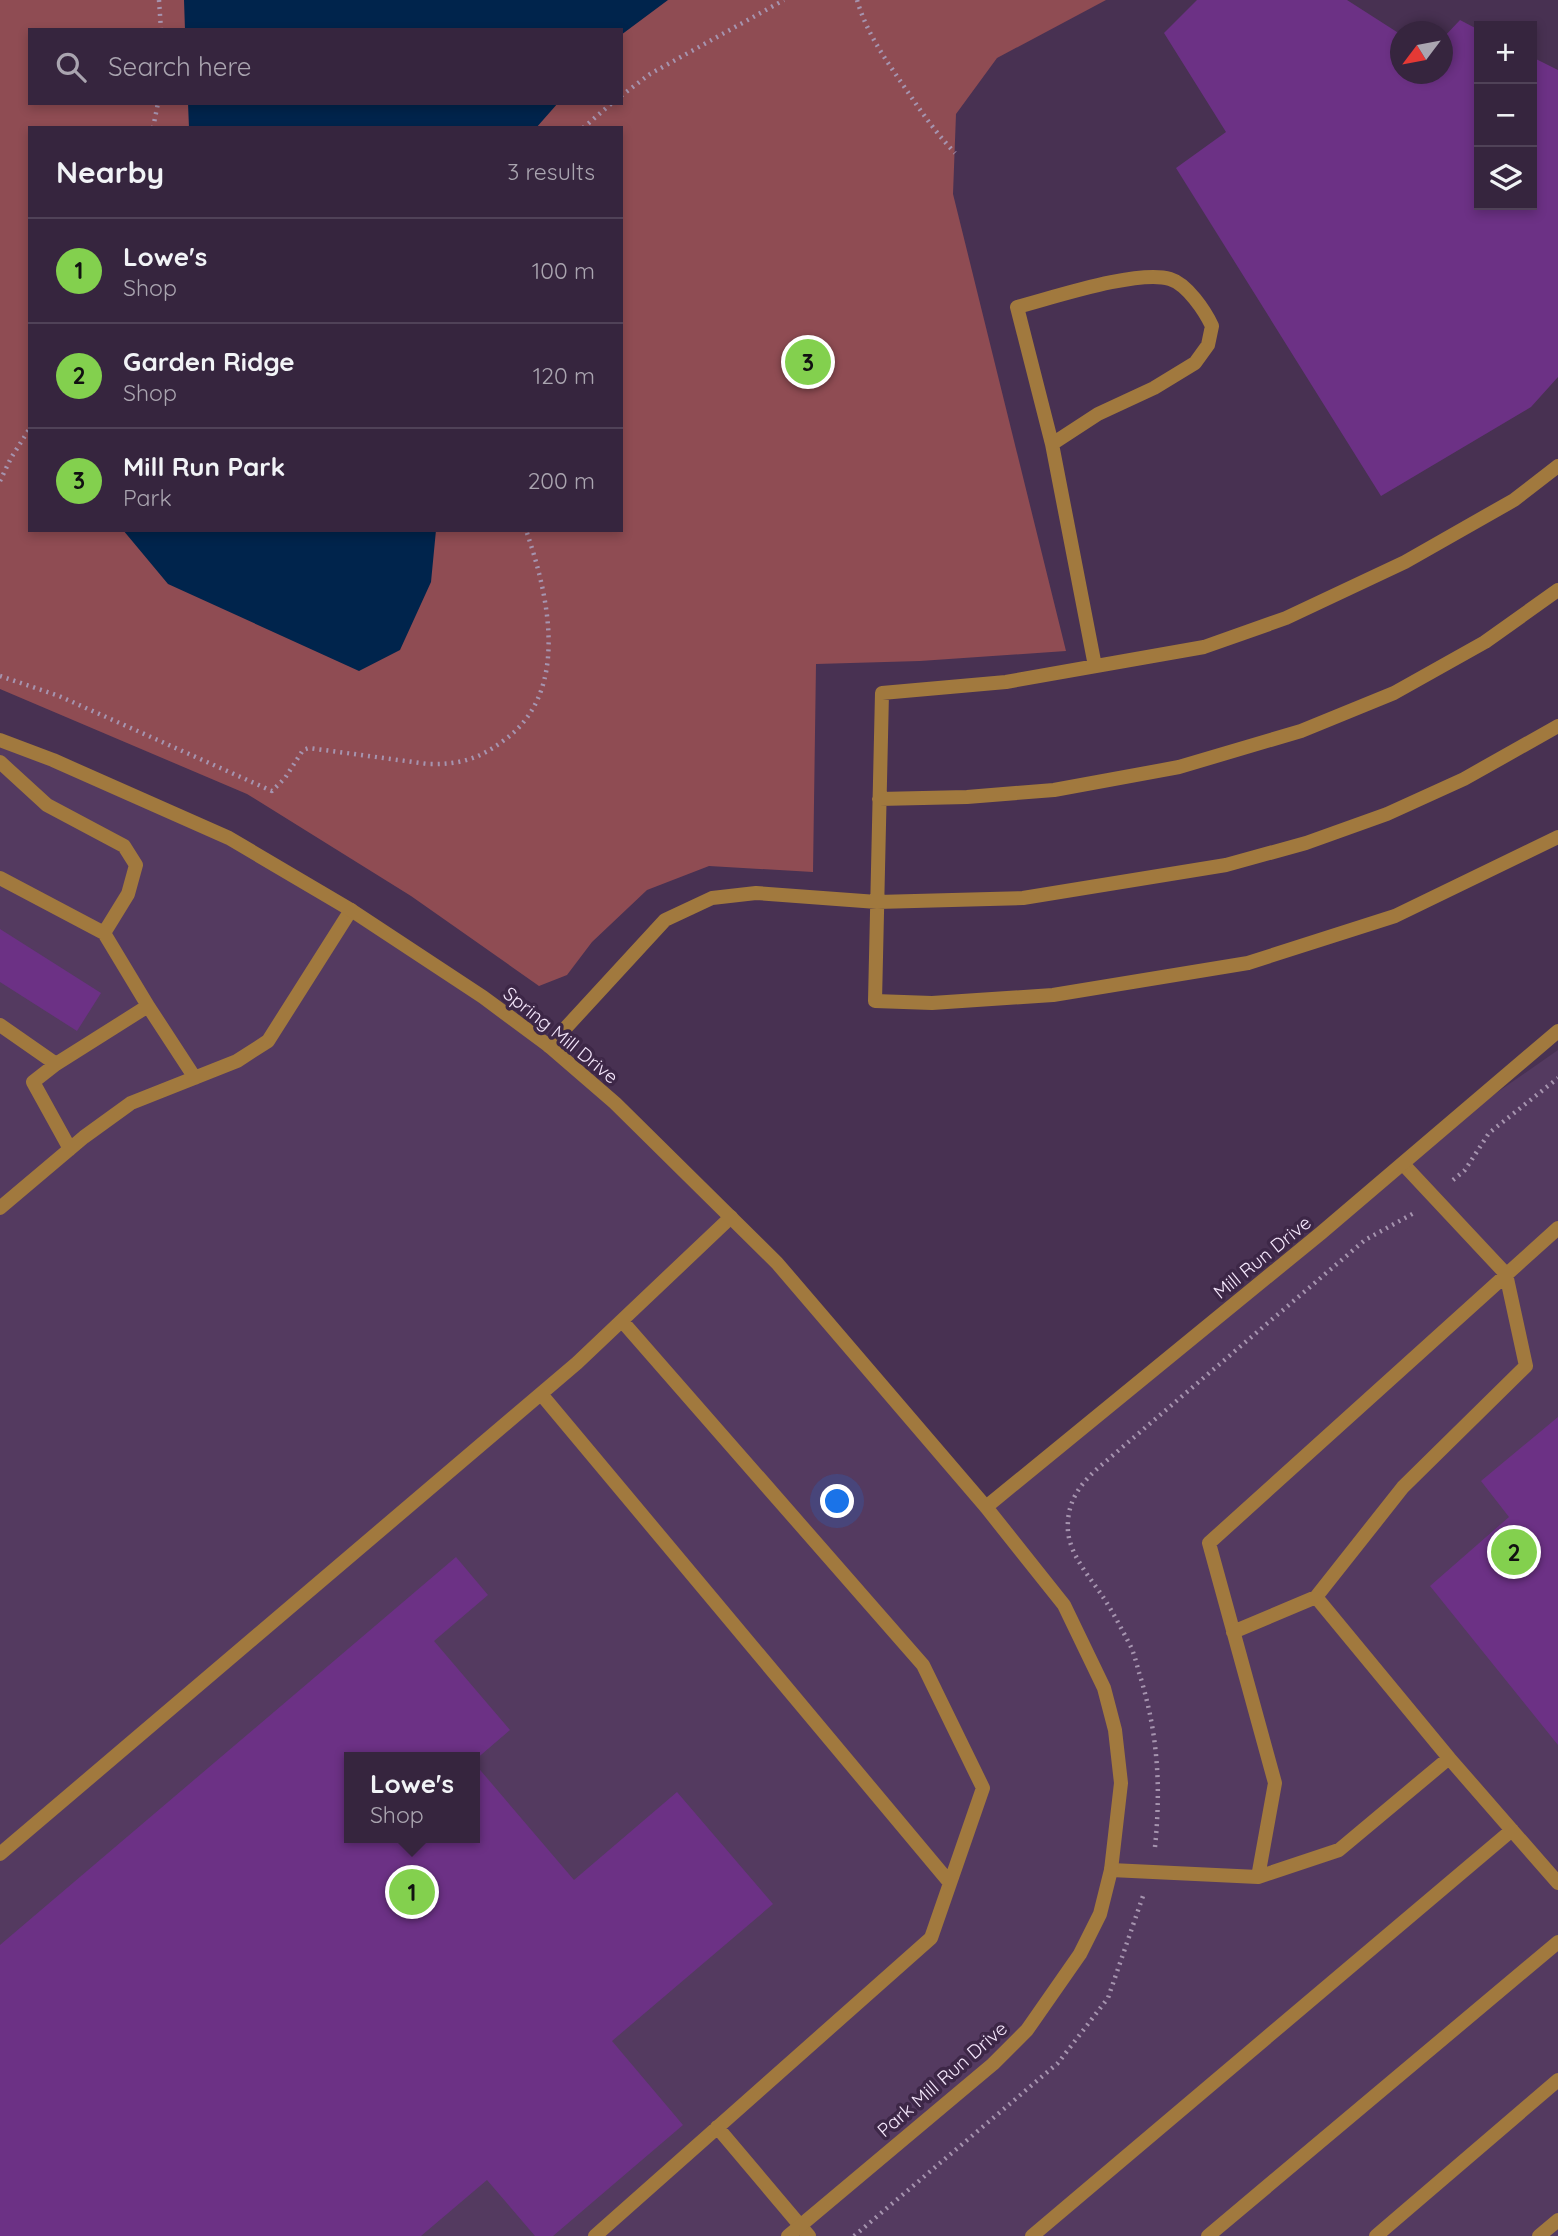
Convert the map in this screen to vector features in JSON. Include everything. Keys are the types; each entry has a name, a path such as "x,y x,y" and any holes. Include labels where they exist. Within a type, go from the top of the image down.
{"street":[{"path":"1052,444 1098,414 1154,388 1195,363 1208,345 1212,326 1201,304 1171,279 1133,277 1017,307 1052,444 1095,666"},
{"path":"1558,466 1514,500 1405,562 1286,618 1204,647 1006,682 882,693 875,1001 932,1003 1053,995 1248,963 1395,916 1558,837"},
{"path":"879,799 967,797 1054,790 1179,767 1301,732 1394,693 1485,642 1558,590"},
{"path":"550,1046 665,920 712,898 756,893 877,902 1023,898 1226,865 1306,843 1387,814 1464,779 1558,726"},
{"name":"Spring Mill Drive","path":"0,740 65,765 229,838 351,910 483,997 550,1046 615,1103 777,1263 986,1507"},
{"path":"0,762 47,805 124,846 136,865 128,894 104,933"},
{"path":"0,878 104,933 195,1078"},
{"path":"0,1208 131,1103 237,1061 268,1041 351,910"},
{"path":"71,1149 33,1082 56,1064 148,1006"},
{"path":"0,1025 56,1064"},
{"name":"Mill Run Drive","path":"986,1507 1321,1233 1558,1031"},
{"path":"1233,1632 1316,1597 1403,1487 1525,1366 1506,1274 1403,1164"},
{"path":"0,1854 577,1363 731,1217"},
{"path":"1258,1877 1275,1783 1209,1543 1558,1228"},
{"path":"595,2236 931,1938 983,1788 923,1665 622,1321"},
{"path":"541,1394 950,1883"},
{"name":"Park Mill Run Drive","path":"789,2236 805,2231 993,2064 1027,2030 1080,1954 1100,1914 1111,1870 1121,1783 1115,1730 1104,1688 1065,1605 986,1507"},
{"path":"1316,1597 1449,1758 1558,1883"},
{"path":"1111,1870 1258,1877 1339,1850 1449,1758"},
{"path":"1032,2236 1512,1830"},
{"path":"1208,2236 1558,1942"},
{"path":"1376,2236 1558,2080"},
{"path":"718,2127 805,2231"},
{"path":"1539,2236 1558,2220"}],"path":[{"path":"159,0 161,28"},
{"path":"623,94 650,74 784,0"},
{"path":"857,0 862,18 874,42 932,126 955,153"},
{"path":"153,126 158,105"},
{"path":"585,126 610,105"},
{"path":"0,481 28,431"},
{"path":"0,676 59,696 272,791 285,778 303,750 309,748 428,764 464,762 478,757 512,735 542,692 549,653 549,626 526,532"},
{"path":"854,2236 1058,2063 1108,1998 1152,1871 1158,1813 1158,1756 1149,1705 1131,1646 1105,1600 1075,1557 1068,1533 1070,1504 1081,1483 1365,1240 1410,1216 1434,1197 1465,1170 1489,1133 1558,1078"}],"shaded area":[{"path":"0,0 1106,0 997,58 956,114 953,194 1066,651 920,661 816,664 813,872 709,866 647,890 592,942 567,975 539,986 411,896 247,794 0,689"},
{"path":"0,740 229,838 549,1046 777,1263 986,1507 1433,1137 1558,1050 1558,2236 0,2236"}],"water":[{"path":"184,0 668,0 623,34 623,28 185,28"},
{"path":"188,105 556,105 538,126 189,126"},
{"path":"125,532 436,532 431,582 400,650 359,671 168,584"}],"building":[{"path":"1197,0 1347,0 1390,28 1390,84 1453,84 1453,27 1460,20 1474,27 1474,210 1537,210 1537,60 1558,70 1558,377 1531,407 1381,496 1176,168 1226,132 1164,33"},
{"path":"0,929 101,993 77,1031 0,982"},
{"path":"1558,1417 1558,1745 1430,1586 1509,1517 1481,1481"},
{"path":"456,1557 488,1595 434,1641 510,1730 480,1756 480,1752 344,1752 344,1843 480,1843 480,1770 574,1880 677,1792 773,1904 612,2041 683,2125 553,2236 535,2236 487,2180 421,2236 0,2236 0,1945"}],"place":[{"name":"Mill Run Park","path":"808,362"},
{"name":"Garden Ridge","path":"1514,1552"},
{"name":"Lowe's","path":"412,1892"}]}
